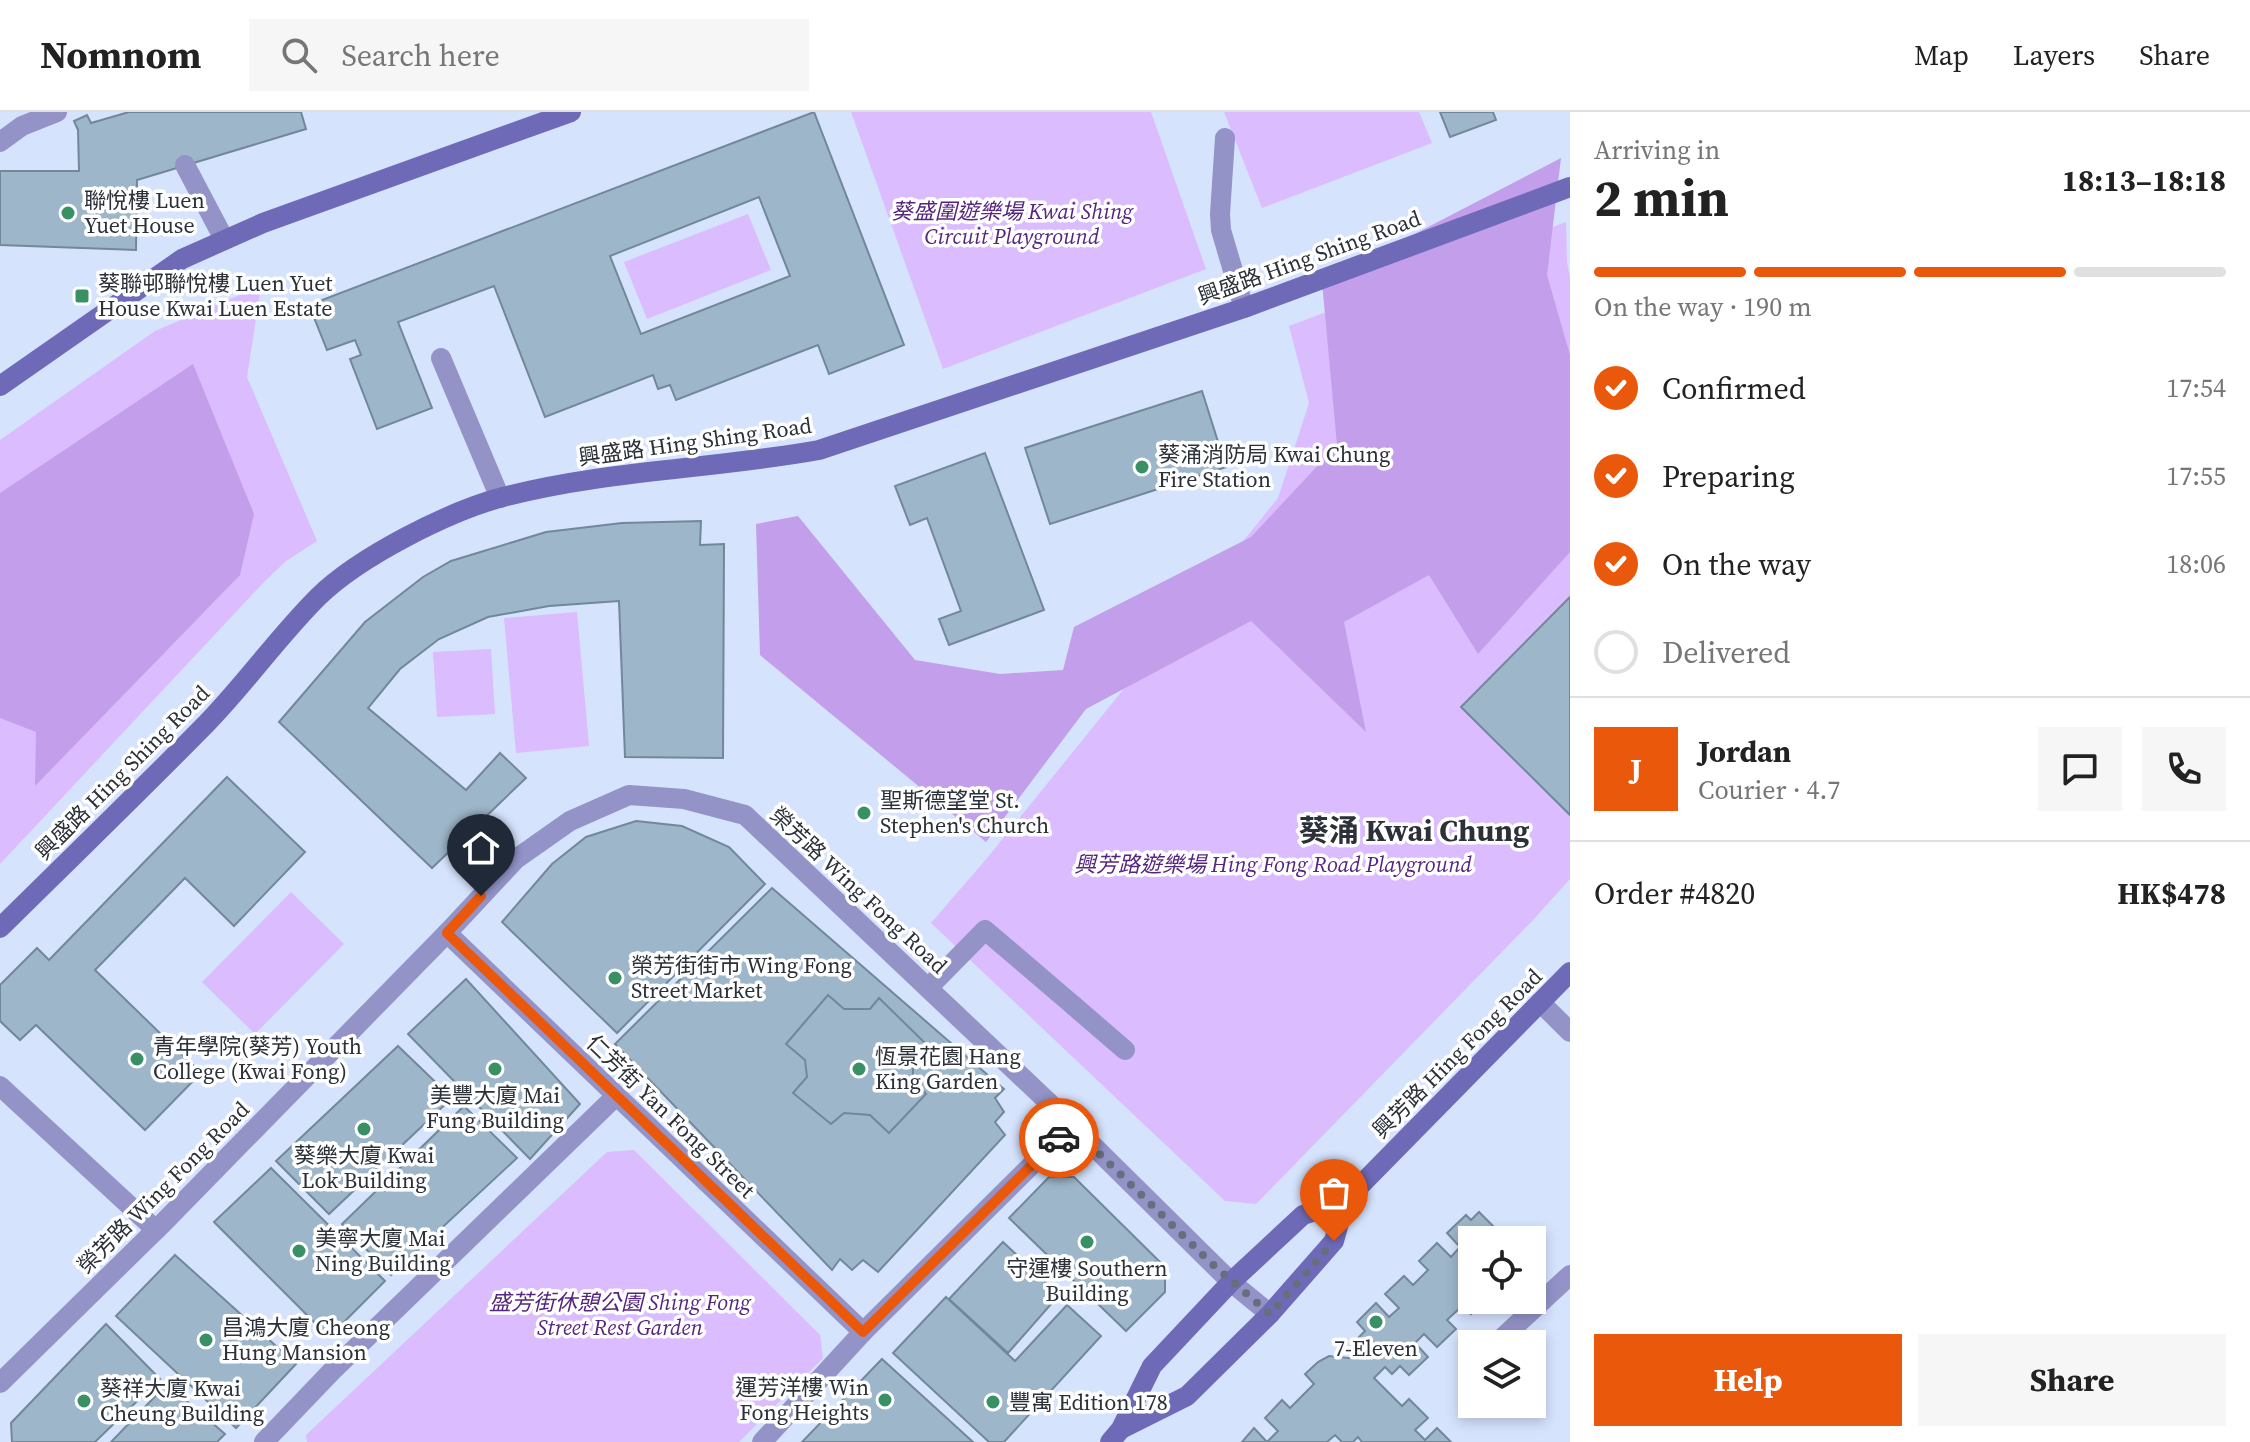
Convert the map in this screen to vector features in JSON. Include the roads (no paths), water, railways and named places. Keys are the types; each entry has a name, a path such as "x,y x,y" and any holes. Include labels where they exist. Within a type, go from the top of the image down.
{"street":[{"path":"0,142 22,126 57,112"},
{"path":"0,386 182,259 224,239 567,113"},
{"path":"1225,138 1221,230 1244,308"},
{"path":"185,165 224,239"},
{"name":"興盛路 Hing Shing Road","path":"0,928 217,713 319,596 380,551 500,498 571,482 771,459 819,450 1244,308 1570,187"},
{"path":"441,358 500,498"},
{"name":"榮芳路 Wing Fong Road","path":"0,1383 156,1230 516,859 570,821 629,795 684,799 745,815 1231,1282 1270,1314"},
{"path":"928,988 985,930 1125,1050"},
{"name":"仁芳街 Yan Fong Street","path":"447,933 863,1332"},
{"name":"興芳路 Hing Fong Road","path":"1115,1436 1152,1366 1231,1282 1303,1215 1345,1201 1570,972"},
{"path":"1540,1002 1570,1032"},
{"path":"0,1086 156,1230"},
{"path":"264,1442 332,1371 616,1096"},
{"path":"762,1442 863,1332 1071,1126"},
{"name":"興芳路 Hing Fong Road","path":"1115,1436 1187,1396 1270,1314 1334,1241 1345,1201"},
{"path":"1511,1330 1570,1275"}],"place":[{"name":"聯悅樓 Luen Yuet House","path":"68,213"},
{"name":"葵聯邨聯悅樓 Luen Yuet House Kwai Luen Estate","path":"82,296"},
{"name":"葵涌消防局 Kwai Chung Fire Station","path":"1142,467"},
{"name":"聖斯德望堂 St. Stephen's Church","path":"864,813"},
{"name":"榮芳街街市 Wing Fong Street Market","path":"615,978"},
{"name":"青年學院(葵芳) Youth College (Kwai Fong)","path":"137,1059"},
{"name":"美豐大廈 Mai Fung Building","path":"495,1069"},
{"name":"恆景花園 Hang King Garden","path":"859,1069"},
{"name":"葵樂大廈 Kwai Lok Building","path":"364,1129"},
{"name":"守運樓 Southern Building","path":"1087,1242"},
{"name":"美寧大廈 Mai Ning Building","path":"299,1251"},
{"name":"7-Eleven","path":"1376,1322"},
{"name":"昌鴻大廈 Cheong Hung Mansion","path":"206,1340"},
{"name":"運芳洋樓 Win Fong Heights","path":"885,1400"},
{"name":"葵祥大廈 Kwai Cheung Building","path":"84,1401"},
{"name":"豐寓 Edition 178","path":"993,1402"}],"district":[{"name":"葵涌 Kwai Chung","path":"1414,831"}],"park label":[{"name":"葵盛圍遊樂場 Kwai Shing Circuit Playground","path":"1012,224"},
{"name":"興芳路遊樂場 Hing Fong Road Playground","path":"1273,864"},
{"name":"盛芳街休憩公園 Shing Fong Street Rest Garden","path":"620,1314"}]}
